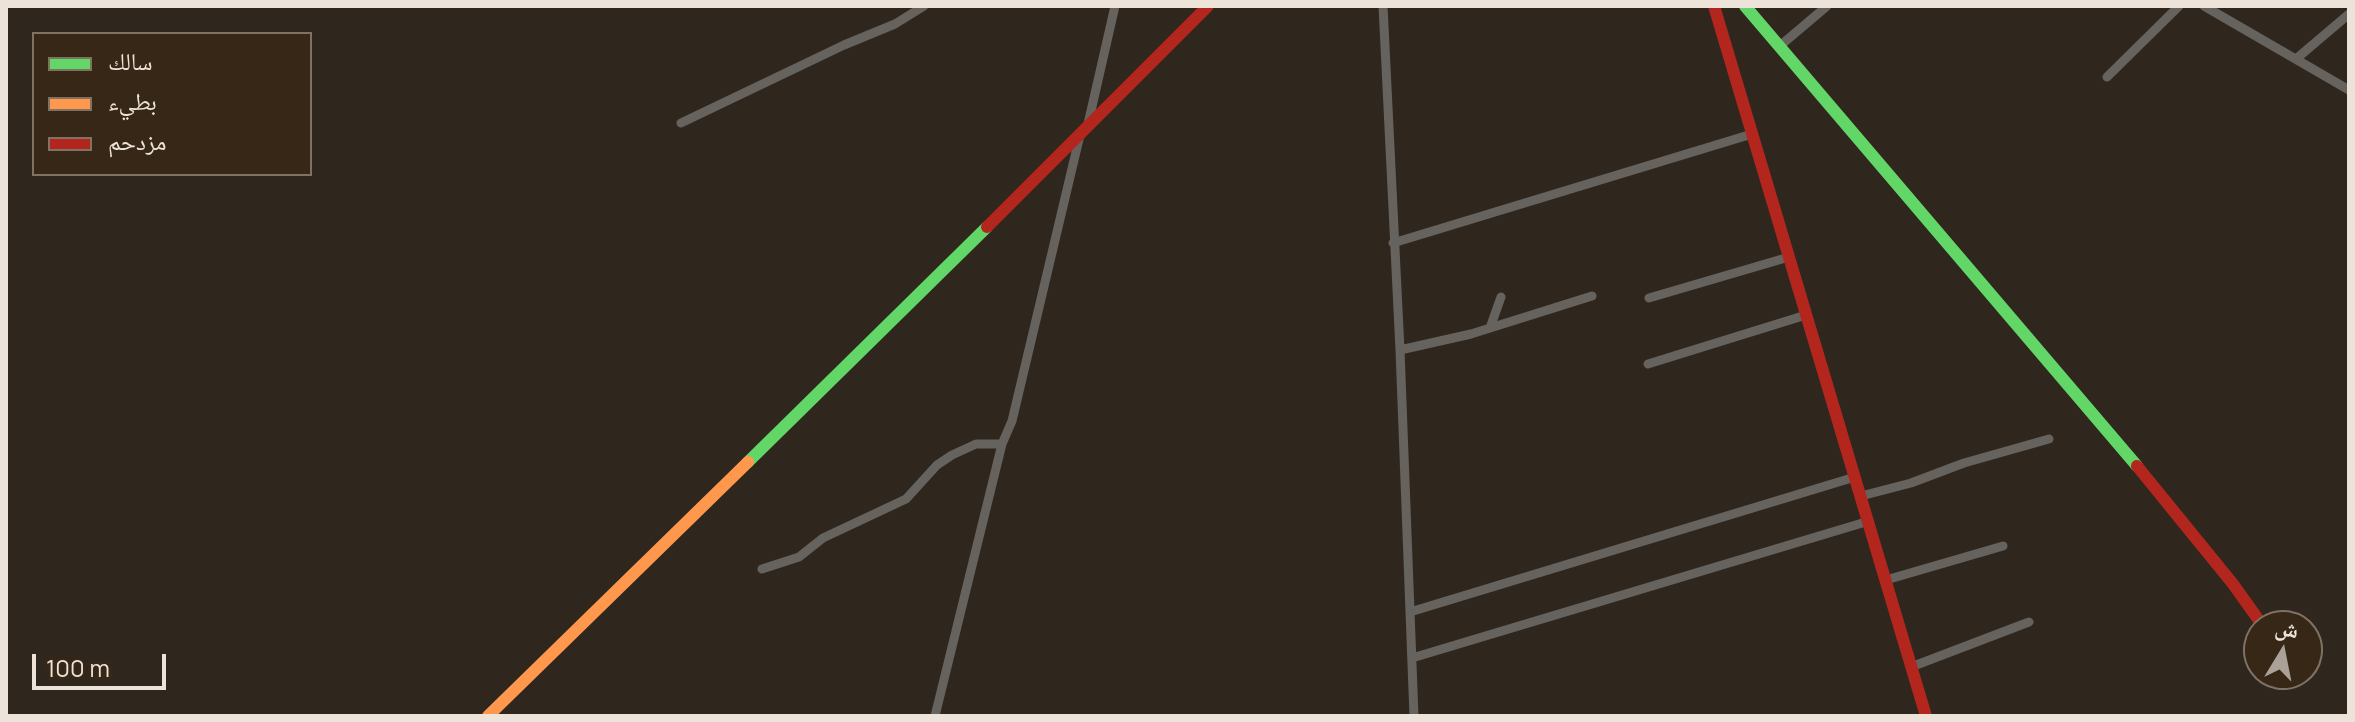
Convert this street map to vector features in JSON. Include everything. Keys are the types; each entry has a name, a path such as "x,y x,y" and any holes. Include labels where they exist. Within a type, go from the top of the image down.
{"street":[{"path":"681,123 831,50 895,24 924,6"},
{"path":"935,716 1115,6"},
{"path":"488,716 960,255 1208,6"},
{"path":"1383,6 1414,716"},
{"path":"1714,6 1926,716"},
{"path":"1745,6 2144,474 2252,610"},
{"path":"1781,45 1827,6"},
{"path":"2107,77 2179,6"},
{"path":"2204,6 2349,90"},
{"path":"2296,59 2349,14"},
{"path":"1393,243 1752,134"},
{"path":"1649,298 1789,257"},
{"path":"1400,350 1423,347 1592,296"},
{"path":"1490,328 1501,297"},
{"path":"1648,364 1806,315"},
{"path":"1861,496 2049,439"},
{"path":"762,569 793,561 823,538 906,499 937,465 952,455 976,444 1002,444"},
{"path":"1410,612 1855,477"},
{"path":"1412,658 1869,521"},
{"path":"1886,580 2003,546"},
{"path":"1911,667 2029,622"}],"traffic: fast":[{"path":"1745,6 2137,466"},
{"path":"748,462 987,227"}],"traffic: slow":[{"path":"488,716 748,462"}],"traffic: jam":[{"path":"987,227 1208,6"},
{"path":"1714,6 1926,716"},
{"path":"2137,466 2252,610"}]}
